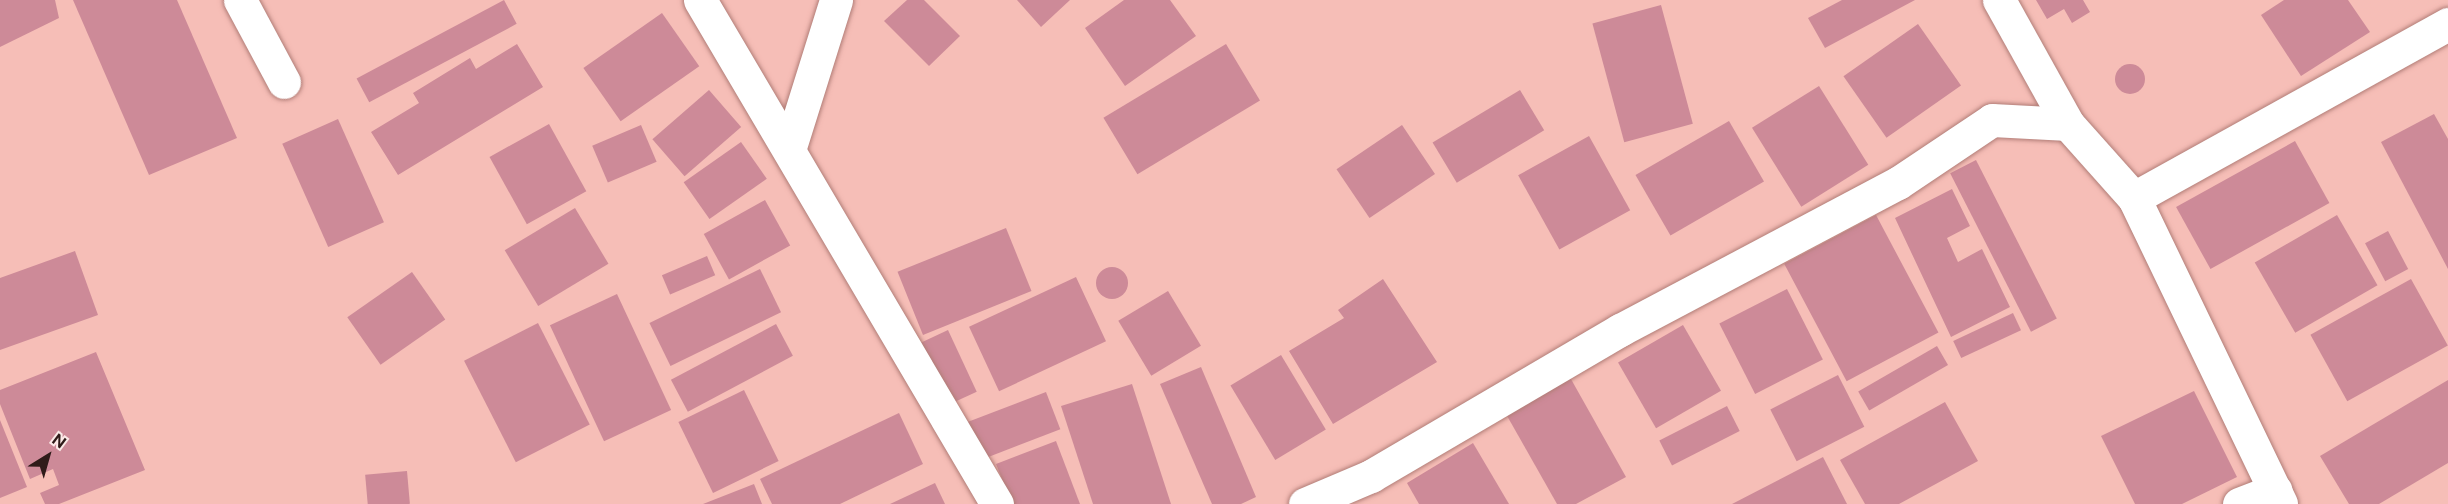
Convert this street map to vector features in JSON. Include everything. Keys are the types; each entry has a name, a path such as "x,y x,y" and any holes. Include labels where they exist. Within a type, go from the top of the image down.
{"street":[{"path":"240,0 284,82"},
{"path":"700,0 790,147 998,504"},
{"path":"790,147 836,0"},
{"path":"1999,0 2068,124 2134,198 2278,497 2239,504"},
{"path":"2134,198 2448,24"},
{"path":"1317,502 1371,476 1620,330 1898,183 1992,120 2068,124"}],"building":[{"path":"0,0 55,0 59,18 0,47"},
{"path":"73,0 177,0 237,138 149,175"},
{"path":"504,0 517,24 369,102 357,78"},
{"path":"907,0 924,0 960,36 929,66 884,21"},
{"path":"1017,0 1070,0 1041,27"},
{"path":"1124,0 1170,0 1196,36 1125,86 1085,28"},
{"path":"1842,0 1915,0 1825,48 1808,18"},
{"path":"2036,0 2083,0 2090,12 2072,23 2064,9 2047,19"},
{"path":"2284,0 2348,0 2370,32 2301,76 2261,15"},
{"path":"1661,5 1693,124 1624,142 1592,23"},
{"path":"662,13 699,66 621,121 583,68"},
{"path":"1918,24 1961,85 1886,138 1843,76"},
{"path":"517,44 543,87 398,175 371,132 419,103 413,93 470,58 476,69"},
{"path":"1226,44 1260,101 1137,174 1103,118"},
{"path":"2130,64 2141,68 2145,79 2141,90 2130,94 2119,90 2115,79 2119,68"},
{"path":"1819,86 1868,165 1801,207 1752,128"},
{"path":"709,90 741,127 685,176 652,139"},
{"path":"1520,90 1544,130 1457,183 1433,143"},
{"path":"2434,114 2448,139 2448,269 2381,142"},
{"path":"338,119 384,222 328,247 282,144"},
{"path":"1729,121 1764,182 1670,236 1635,175"},
{"path":"549,124 586,191 527,224 490,157"},
{"path":"641,125 657,162 608,183 592,146"},
{"path":"1402,125 1435,174 1369,218 1337,169"},
{"path":"1589,136 1630,210 1559,250 1518,175"},
{"path":"2295,141 2329,203 2210,269 2176,207"},
{"path":"741,142 767,179 709,219 684,182"},
{"path":"1976,160 2057,319 2031,332 1950,173"},
{"path":"1952,189 1970,226 1947,238 1958,262 1982,249 2010,307 1951,337 1895,218"},
{"path":"765,200 790,245 729,279 704,234"},
{"path":"575,208 608,264 538,306 505,250"},
{"path":"1876,215 1938,332 1847,381 1784,264"},
{"path":"2337,215 2378,285 2295,333 2255,263"},
{"path":"1006,228 1031,291 923,335 898,272"},
{"path":"2388,231 2408,269 2385,281 2365,243"},
{"path":"75,251 98,315 0,350 0,278"},
{"path":"707,256 715,275 670,294 662,275"},
{"path":"1112,267 1123,272 1128,283 1123,294 1112,299 1101,294 1096,283 1101,272"},
{"path":"760,269 781,312 670,366 649,323"},
{"path":"412,272 445,320 381,365 347,317"},
{"path":"1076,277 1106,341 999,391 969,327"},
{"path":"1383,279 1437,362 1333,424 1289,351 1344,318 1338,310"},
{"path":"2411,279 2448,345 2347,401 2310,335"},
{"path":"1787,289 1823,359 1755,394 1719,324"},
{"path":"1168,291 1201,346 1151,376 1118,321"},
{"path":"617,294 671,410 604,441 550,325"},
{"path":"2013,313 2021,330 1961,358 1953,341"},
{"path":"538,323 590,425 516,462 464,361"},
{"path":"776,324 793,356 688,412 671,380"},
{"path":"1683,325 1721,391 1656,428 1618,362"},
{"path":"948,330 977,392 947,406 918,344"},
{"path":"1937,346 1948,365 1869,411 1858,392"},
{"path":"96,352 145,470 59,504 45,504 40,493 59,485 53,469 30,479 0,404 0,390"},
{"path":"1281,355 1326,430 1275,460 1230,385"},
{"path":"1201,367 1256,497 1241,504 1212,504 1160,384"},
{"path":"1567,372 1626,477 1576,504 1557,504 1502,407"},
{"path":"1838,375 1864,427 1797,461 1770,410"},
{"path":"2448,380 2448,463 2379,504 2349,504 2320,456"},
{"path":"1132,384 1171,504 1093,504 1061,406"},
{"path":"744,390 779,461 713,493 678,422"},
{"path":"2194,391 2237,477 2182,504 2135,504 2101,436"},
{"path":"1046,392 1060,429 982,459 968,422"},
{"path":"1945,402 1978,461 1899,504 1865,504 1840,460"},
{"path":"1727,406 1740,431 1672,465 1659,441"},
{"path":"899,413 923,464 840,504 772,504 760,479"},
{"path":"0,420 27,487 0,498"},
{"path":"1056,441 1080,504 1012,504 996,464"},
{"path":"1473,443 1509,504 1419,504 1407,483"},
{"path":"1823,457 1847,504 1732,504"},
{"path":"407,471 410,504 368,504 365,475"},
{"path":"935,483 945,504 890,504"},
{"path":"754,484 762,504 703,504"}]}
